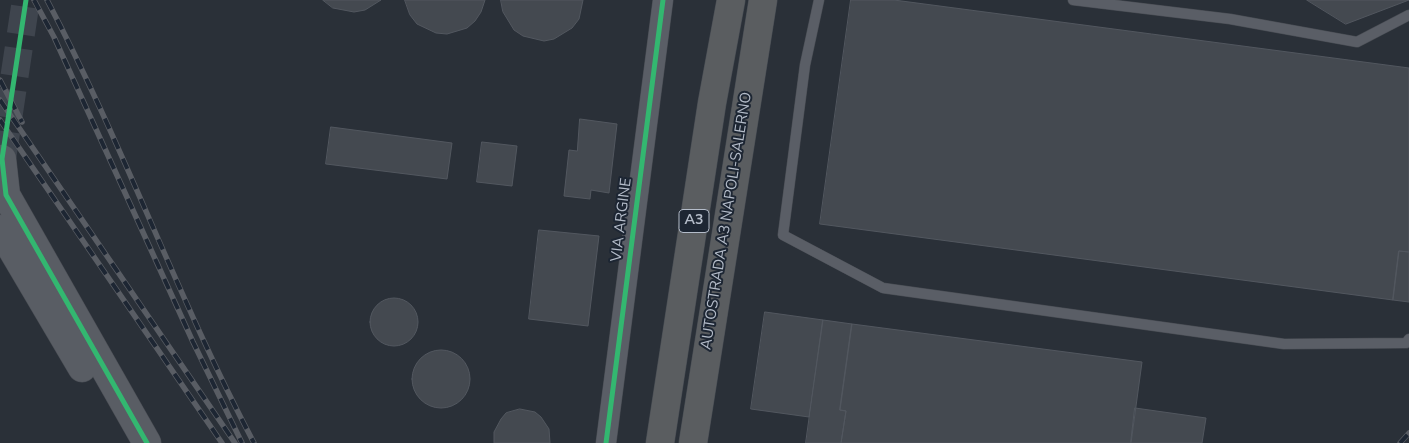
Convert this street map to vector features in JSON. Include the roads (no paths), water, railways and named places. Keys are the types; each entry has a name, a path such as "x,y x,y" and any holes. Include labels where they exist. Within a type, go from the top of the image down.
{"highway":[{"name":"A3","path":"660,443 712,103 731,0"},
{"name":"AUTOSTRADA A3 NAPOLI-SALERNO","path":"680,443 730,107 742,0"},
{"name":"AUTOSTRADA A3 NAPOLI-SALERNO","path":"693,443 763,0"},
{"path":"710,443 760,112 772,0"}],"street":[{"name":"VIA ARGINE","path":"606,443 663,0"},
{"path":"2,159 6,195 147,443"},
{"path":"0,229 125,443"}],"lane":[{"path":"819,0 805,65 783,235 883,288 1284,344 1406,343 1409,339"},
{"path":"1073,0 1230,19 1357,42 1409,15"}],"tunnel":[{"path":"2,159 26,0"}],"railway":[{"path":"34,0 54,37 193,342 242,443"},
{"path":"47,0 75,54 200,333 254,443"},
{"path":"0,80 22,122"},
{"path":"0,100 235,443"},
{"path":"0,120 222,443"},
{"path":"1400,443 1409,433"}]}
